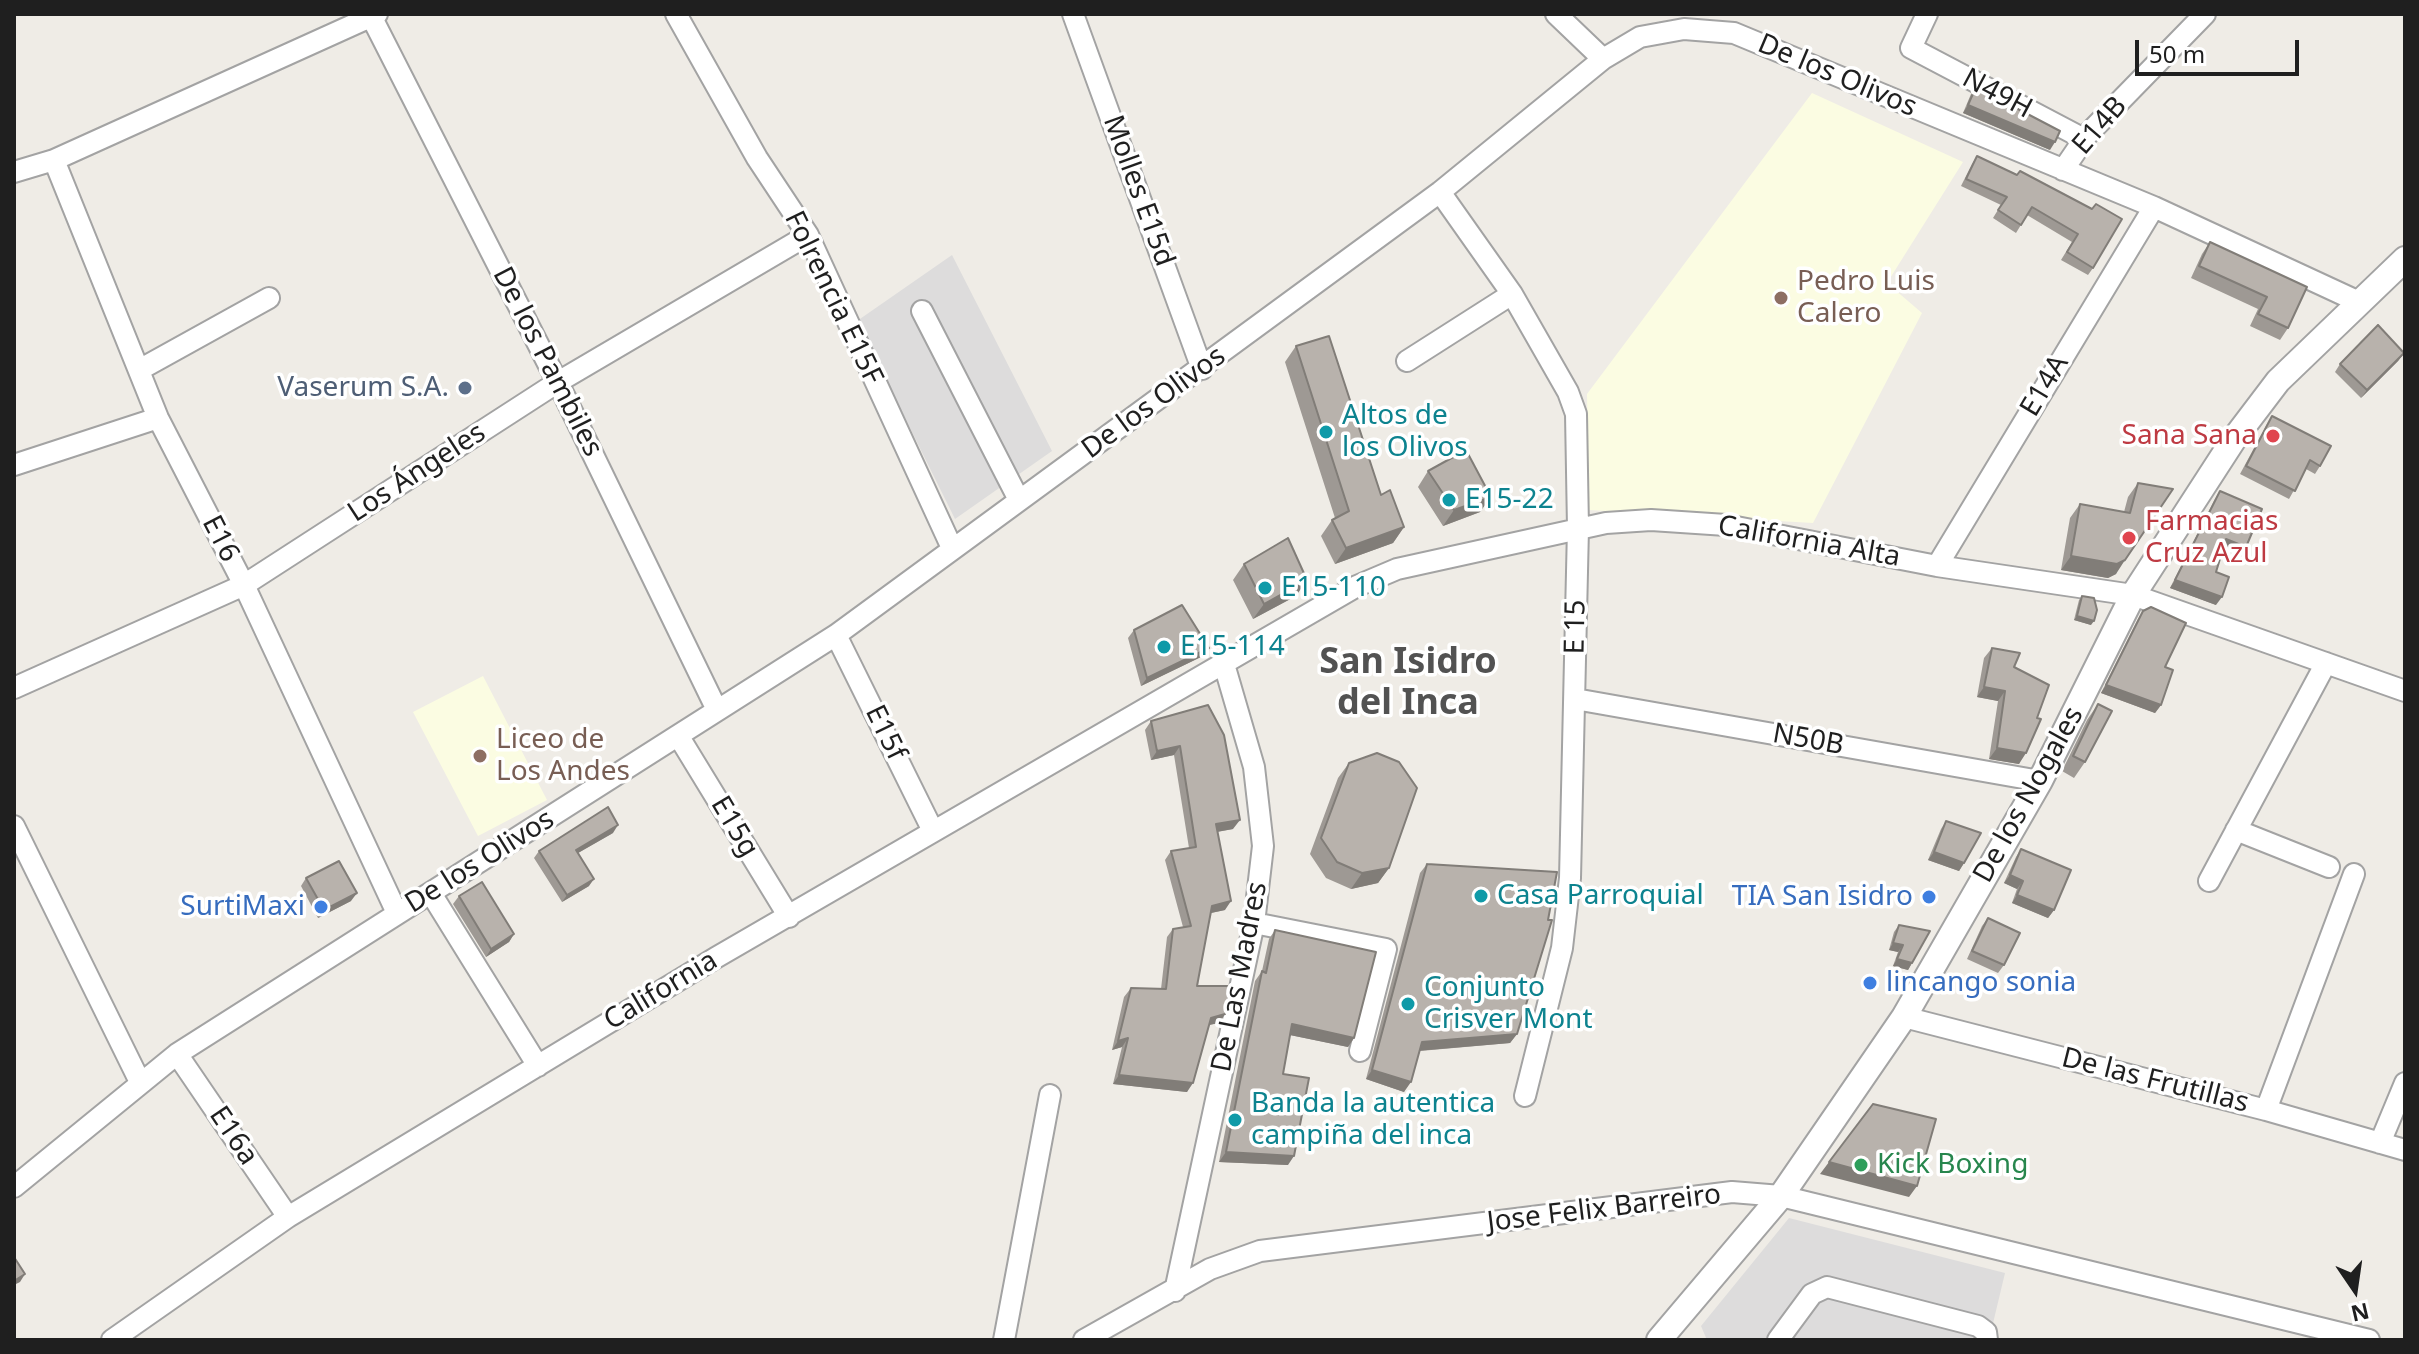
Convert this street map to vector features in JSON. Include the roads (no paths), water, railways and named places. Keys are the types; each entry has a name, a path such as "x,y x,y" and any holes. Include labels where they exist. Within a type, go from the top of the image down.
{"street":[{"name":"Folrencia E15F","path":"676,14 757,158 808,235 952,548"},
{"name":"Molles E15d","path":"1073,14 1202,369"},
{"path":"1556,14 1603,59"},
{"name":"N49H","path":"1927,14 1911,48 2084,139"},
{"name":"E14B","path":"2063,170 2084,139 2205,14"},
{"path":"14,172 54,160 374,15"},
{"name":"De los Pambiles","path":"374,15 558,382 717,710"},
{"name":"De los Olivos","path":"14,1187 177,1054 397,913 432,895 836,635 1440,192 1603,59 1640,37 1684,29 1734,33 2154,207 2359,302"},
{"name":"E16","path":"54,160 158,418 244,585 397,913"},
{"name":"E 15","path":"1440,192 1512,294 1573,402 1578,528 1570,878 1562,948 1525,1096"},
{"name":"E14A","path":"1937,566 2154,207"},
{"name":"Los Ángeles","path":"14,688 244,585 558,382 808,235"},
{"name":"De los Nogales","path":"1670,1336 1781,1196 1904,1017 2040,781 2133,595 2234,439 2278,381 2405,259"},
{"path":"1407,361 1512,294"},
{"path":"139,370 269,298"},
{"path":"922,311 1019,500"},
{"path":"14,465 158,418"},
{"name":"California Alta","path":"1224,664 1375,577 1465,552 1578,528 1651,520 1714,524 1798,537 1937,566 2133,595 2405,691"},
{"name":"E15f","path":"836,635 933,831"},
{"path":"2209,881 2326,663"},
{"name":"California","path":"112,1340 288,1217 933,831 1224,664"},
{"name":"De Las Madres","path":"1175,1291 1254,923 1262,835 1254,767 1224,664"},
{"name":"N50B","path":"1575,699 2040,781"},
{"name":"E15g","path":"679,737 789,917"},
{"path":"14,826 140,1082"},
{"path":"2236,830 2329,867"},
{"path":"2266,1110 2354,874"},
{"path":"432,895 538,1066"},
{"path":"1254,923 1386,949 1360,1051"},
{"name":"De las Frutillas","path":"1904,1017 2266,1110 2405,1150"},
{"name":"E16a","path":"177,1054 288,1217"},
{"path":"2380,1143 2405,1083"},
{"path":"1004,1340 1050,1095"},
{"name":"Jose Felix Barreiro","path":"1084,1340 1230,1259 1279,1247 1614,1209 1719,1192 1781,1196 2369,1340"},
{"path":"1778,1340 1812,1294 1827,1287 1978,1326 1986,1332 1987,1340"}],"place":[{"name":"Pedro Luis Calero","path":"1781,298"},
{"name":"Vaserum S.A.","path":"465,388"},
{"name":"Altos de los Olivos","path":"1326,432"},
{"name":"Sana Sana","path":"2273,436"},
{"name":"E15-22","path":"1449,500"},
{"name":"Farmacias Cruz Azul","path":"2129,538"},
{"name":"E15-110","path":"1265,588"},
{"name":"E15-114","path":"1164,647"},
{"name":"Liceo de Los Andes","path":"480,756"},
{"name":"Casa Parroquial","path":"1481,896"},
{"name":"TIA San Isidro","path":"1929,897"},
{"name":"SurtiMaxi","path":"321,907"},
{"name":"lincango sonia","path":"1870,983"},
{"name":"Conjunto Crisver Mont","path":"1408,1004"},
{"name":"Banda la autentica campiña del inca","path":"1235,1120"},
{"name":"Kick Boxing","path":"1861,1165"}],"district":[{"name":"San Isidro del Inca","path":"1408,684"}]}
